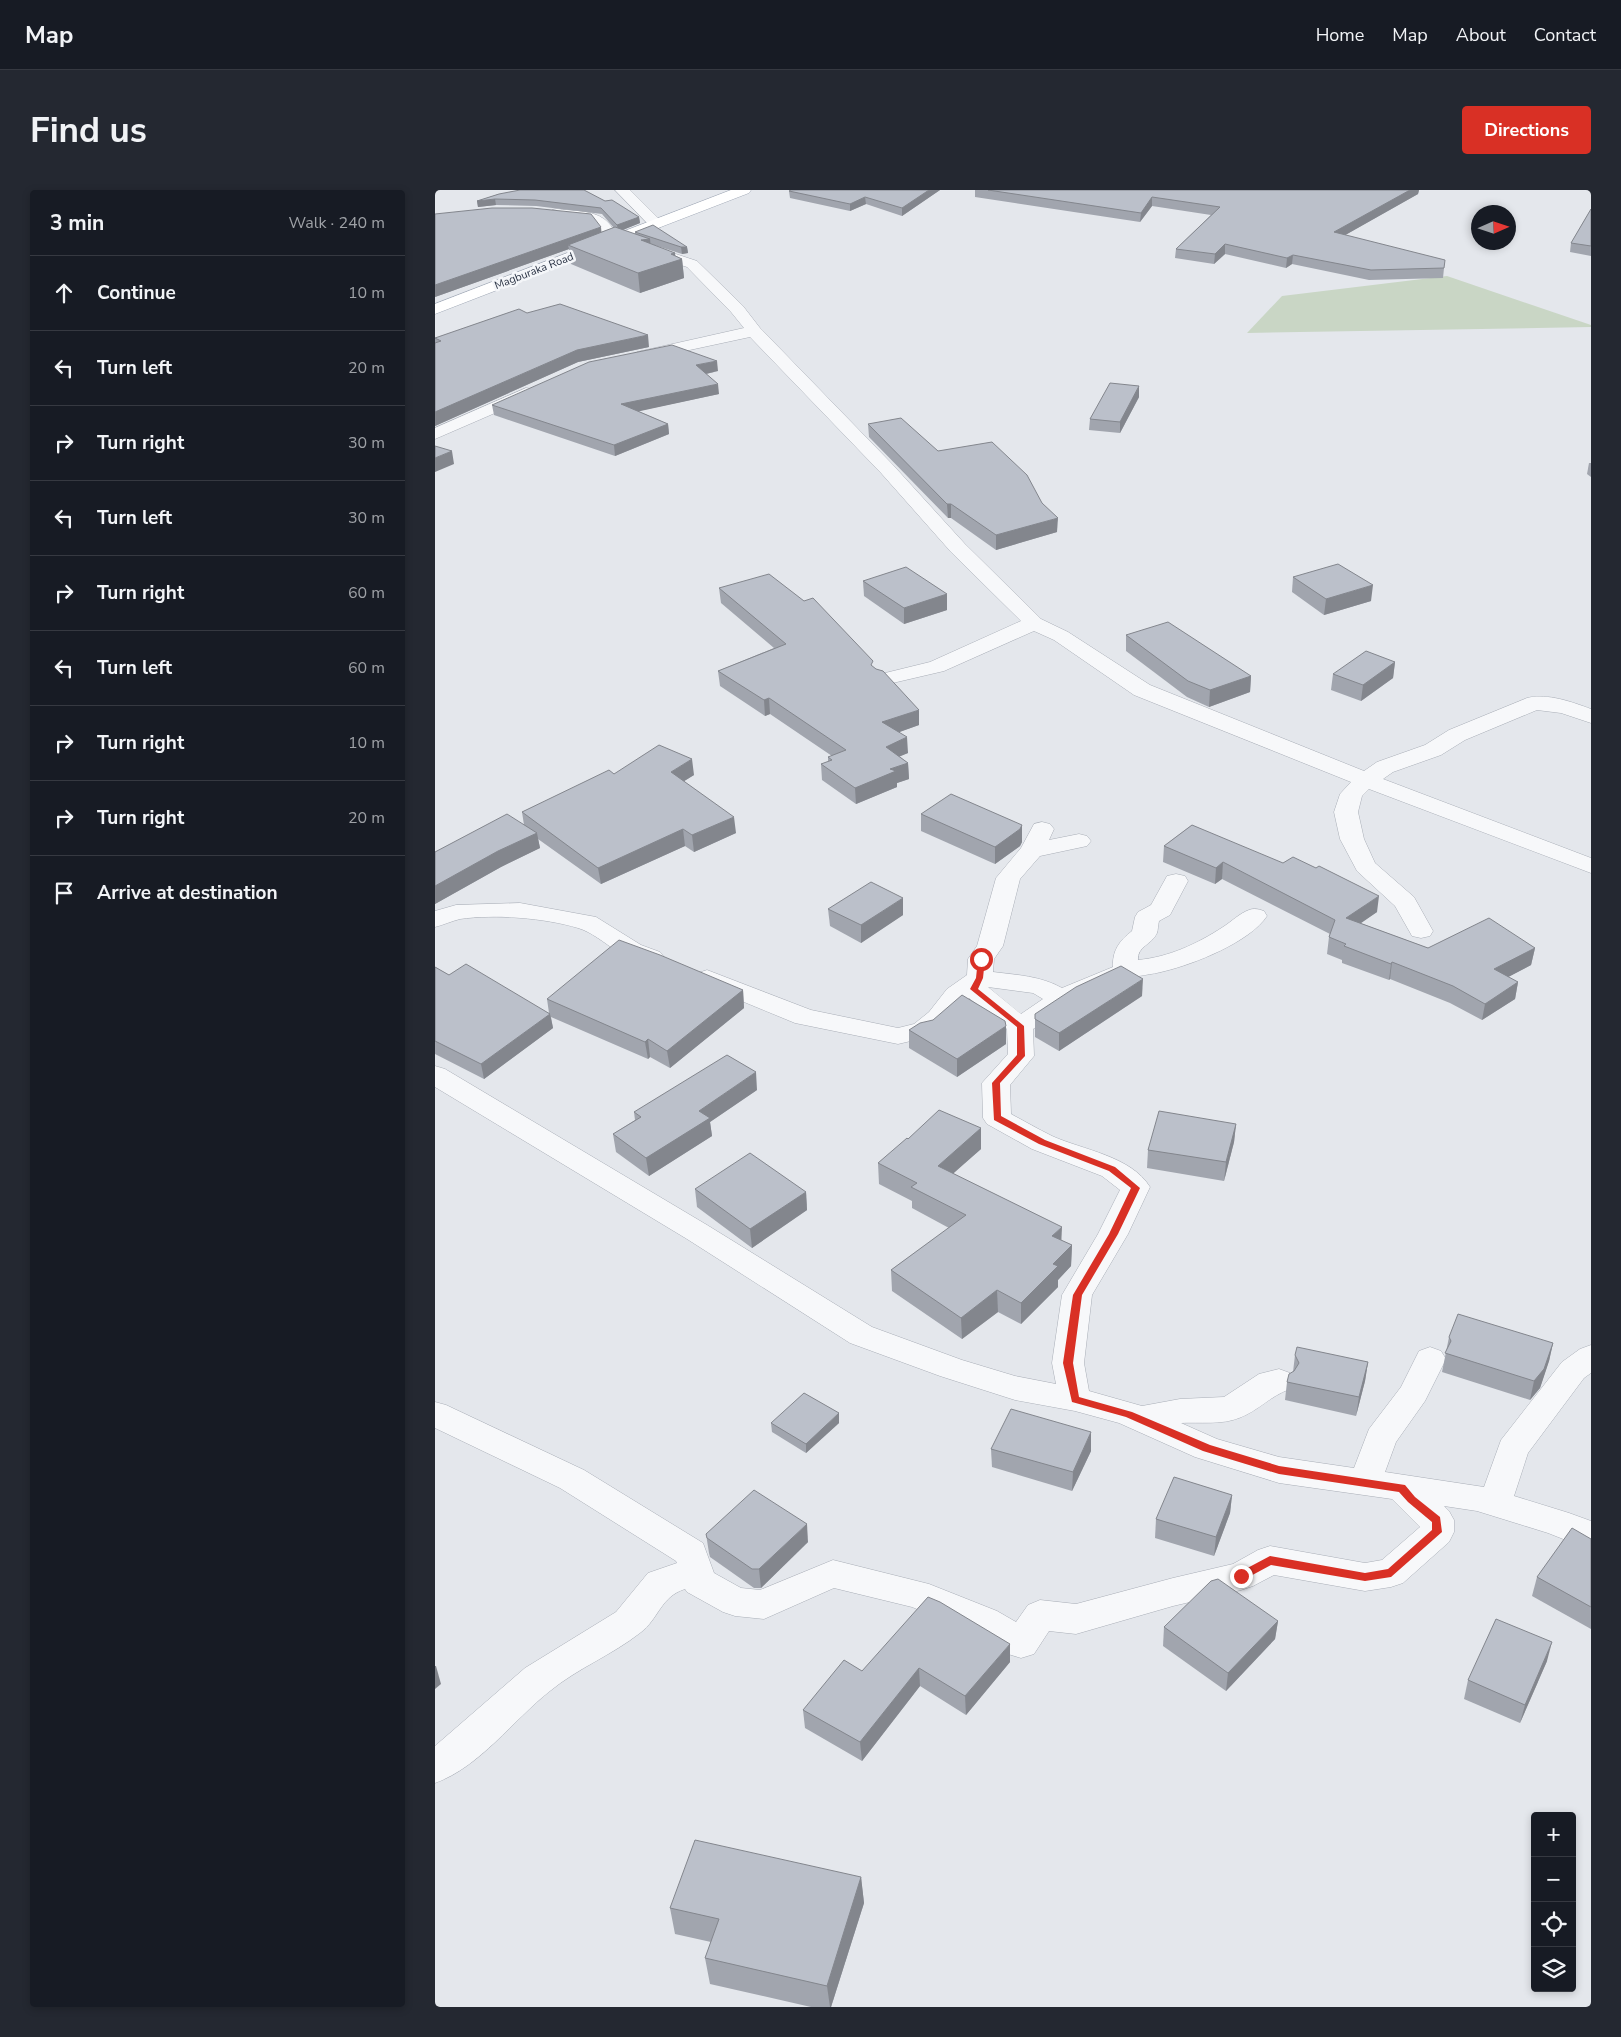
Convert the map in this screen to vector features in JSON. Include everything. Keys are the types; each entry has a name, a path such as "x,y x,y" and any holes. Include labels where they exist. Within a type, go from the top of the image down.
{"main road":[{"name":"Magburaka Road","path":"435,309 744,190"}],"street":[{"path":"623,190 657,224"},
{"path":"541,212 597,219 605,226 607,234 617,239 692,264 737,310 753,331 887,469 958,548 1034,623 1061,636 1142,690 1366,780 1591,866"},
{"path":"623,359 753,331"},
{"path":"435,434 541,387"},
{"path":"884,679 937,667 1034,623"},
{"path":"1421,931 1405,902 1365,866 1352,839 1346,812 1351,794 1366,780 1385,767 1433,750 1457,735 1535,703 1565,707 1591,716"},
{"path":"1021,1026 974,989 980,978 981,959 990,946 1008,878 1037,839 1079,841"},
{"path":"1126,971 1125,956 1131,944 1144,934 1147,917 1161,910 1176,881"},
{"path":"435,920 456,912 520,910 587,922 632,950 804,1017 897,1036 923,1030 938,1018 956,995 980,978 1040,986 1061,999"},
{"path":"1021,1026 1061,999 1086,987 1135,968 1156,966 1188,955 1241,927 1255,916"},
{"path":"1021,1026 1021,1056 996,1083 997,1118 1042,1142 1112,1169 1136,1188 1113,1234 1077,1295 1068,1363 1075,1399"},
{"path":"435,1075 697,1232 861,1335 951,1368 1015,1388 1075,1399 1140,1419 1207,1448 1279,1470 1477,1498 1557,1522 1591,1536"},
{"path":"1495,1503 1513,1449 1573,1370 1591,1357"},
{"path":"1365,1483 1381,1438 1414,1393 1430,1359"},
{"path":"1140,1419 1180,1411 1231,1409 1271,1382 1279,1381"},
{"path":"435,1414 572,1479 691,1554 699,1582 735,1602 764,1605 789,1592 833,1574 917,1594 984,1621 1021,1643 1040,1615 1075,1619 1173,1592 1241,1576 1270,1560 1365,1577 1391,1573 1437,1532 1437,1520 1411,1500 1402,1488"},
{"path":"435,1767 457,1752 538,1679 629,1622 660,1583 696,1571"}],"green space":[{"path":"1447,276 1591,325 1591,327 1247,333 1282,296"}],"building":[{"path":"520,190 584,190 605,201 612,200 639,217 617,225 601,208 535,200 495,199 477,201"},
{"path":"929,190 902,208 865,197 850,204 789,191"},
{"path":"988,190 1410,190 1334,232 1445,260 1444,268 1371,270 1293,255 1287,258 1225,244 1215,254 1176,249 1220,207 1152,197 1141,213"},
{"path":"492,208 532,208 591,214 601,227 435,285 435,214"},
{"path":"1591,209 1591,246 1571,243"},
{"path":"653,225 687,247 681,247 635,232"},
{"path":"615,227 650,239 641,240 675,253 671,254 682,259 638,273 568,245"},
{"path":"560,304 648,335 577,350 435,412 435,343 441,341 435,338 519,309 527,313"},
{"path":"672,345 717,361 696,365 718,384 621,404 668,424 614,445 492,405 589,362"},
{"path":"1110,383 1139,386 1120,422 1090,419"},
{"path":"901,418 938,451 992,442 1027,475 1042,503 1058,518 996,535 951,504 947,504 868,424"},
{"path":"435,446 452,451 435,458"},
{"path":"1338,564 1373,585 1326,599 1293,577"},
{"path":"906,567 947,594 904,608 863,581"},
{"path":"769,574 804,601 813,598 873,661 871,665 883,671 919,710 882,722 907,737 886,747 908,763 890,769 896,771 855,788 821,764 832,760 828,757 846,750 769,698 764,700 718,671 786,644 719,588"},
{"path":"1168,622 1251,676 1210,690 1188,681 1126,635"},
{"path":"1366,651 1395,662 1363,685 1333,674"},
{"path":"659,745 692,759 671,772 734,817 692,835 683,829 598,868 522,812 609,770 614,774"},
{"path":"951,794 1022,825 1020,829 995,847 921,814"},
{"path":"507,814 537,833 498,851 435,886 435,852"},
{"path":"1192,825 1283,863 1293,857 1316,868 1319,866 1379,896 1346,918 1428,948 1489,918 1535,948 1494,969 1518,982 1485,1004 1453,986 1392,962 1391,964 1344,946 1346,944 1329,937 1335,920 1223,862 1216,868 1164,846"},
{"path":"871,882 903,898 861,925 828,909"},
{"path":"619,940 743,990 667,1051 648,1039 645,1042 547,999"},
{"path":"466,964 550,1014 481,1064 435,1041 435,967 449,975"},
{"path":"1121,966 1143,979 1059,1033 1035,1019 1035,1014 1076,987"},
{"path":"962,995 1005,1021 1006,1026 957,1059 909,1030 920,1023 933,1020"},
{"path":"727,1055 756,1072 699,1111 710,1118 646,1158 613,1134 641,1117 634,1112"},
{"path":"939,1110 981,1128 938,1166 1062,1227 1052,1236 1072,1245 1053,1264 1058,1266 1021,1303 997,1290 961,1318 891,1270 966,1215 911,1187 917,1183 878,1163 908,1139"},
{"path":"1159,1111 1236,1124 1226,1162 1148,1150"},
{"path":"750,1153 806,1192 750,1229 695,1189"},
{"path":"1458,1314 1553,1343 1544,1369 1534,1381 1445,1353 1451,1341 1449,1337"},
{"path":"1297,1347 1368,1362 1359,1397 1287,1382 1289,1374 1294,1371 1299,1363 1295,1355"},
{"path":"804,1393 839,1413 806,1444 771,1423"},
{"path":"1011,1409 1091,1432 1073,1472 991,1449"},
{"path":"1174,1477 1232,1495 1216,1537 1156,1519"},
{"path":"754,1490 807,1524 759,1569 752,1569 707,1538 706,1534"},
{"path":"1572,1528 1591,1539 1591,1607 1537,1577"},
{"path":"1218,1579 1278,1621 1228,1673 1164,1627 1211,1581"},
{"path":"928,1597 940,1602 1010,1644 965,1696 919,1668 860,1742 803,1710 844,1660 862,1671"},
{"path":"1496,1619 1552,1642 1525,1705 1468,1680"},
{"path":"695,1840 861,1877 827,1986 705,1958 719,1919 670,1908"}],"route":[{"path":"981,959 980,978 974,989 990,1004 1021,1026 1021,1056 996,1083 997,1118 1042,1142 1112,1169 1136,1188 1113,1234 1077,1295 1068,1363 1075,1399 1128,1414 1207,1448 1279,1470 1402,1488 1411,1500 1437,1520 1437,1532 1391,1573 1365,1577 1270,1560 1241,1576"}]}
